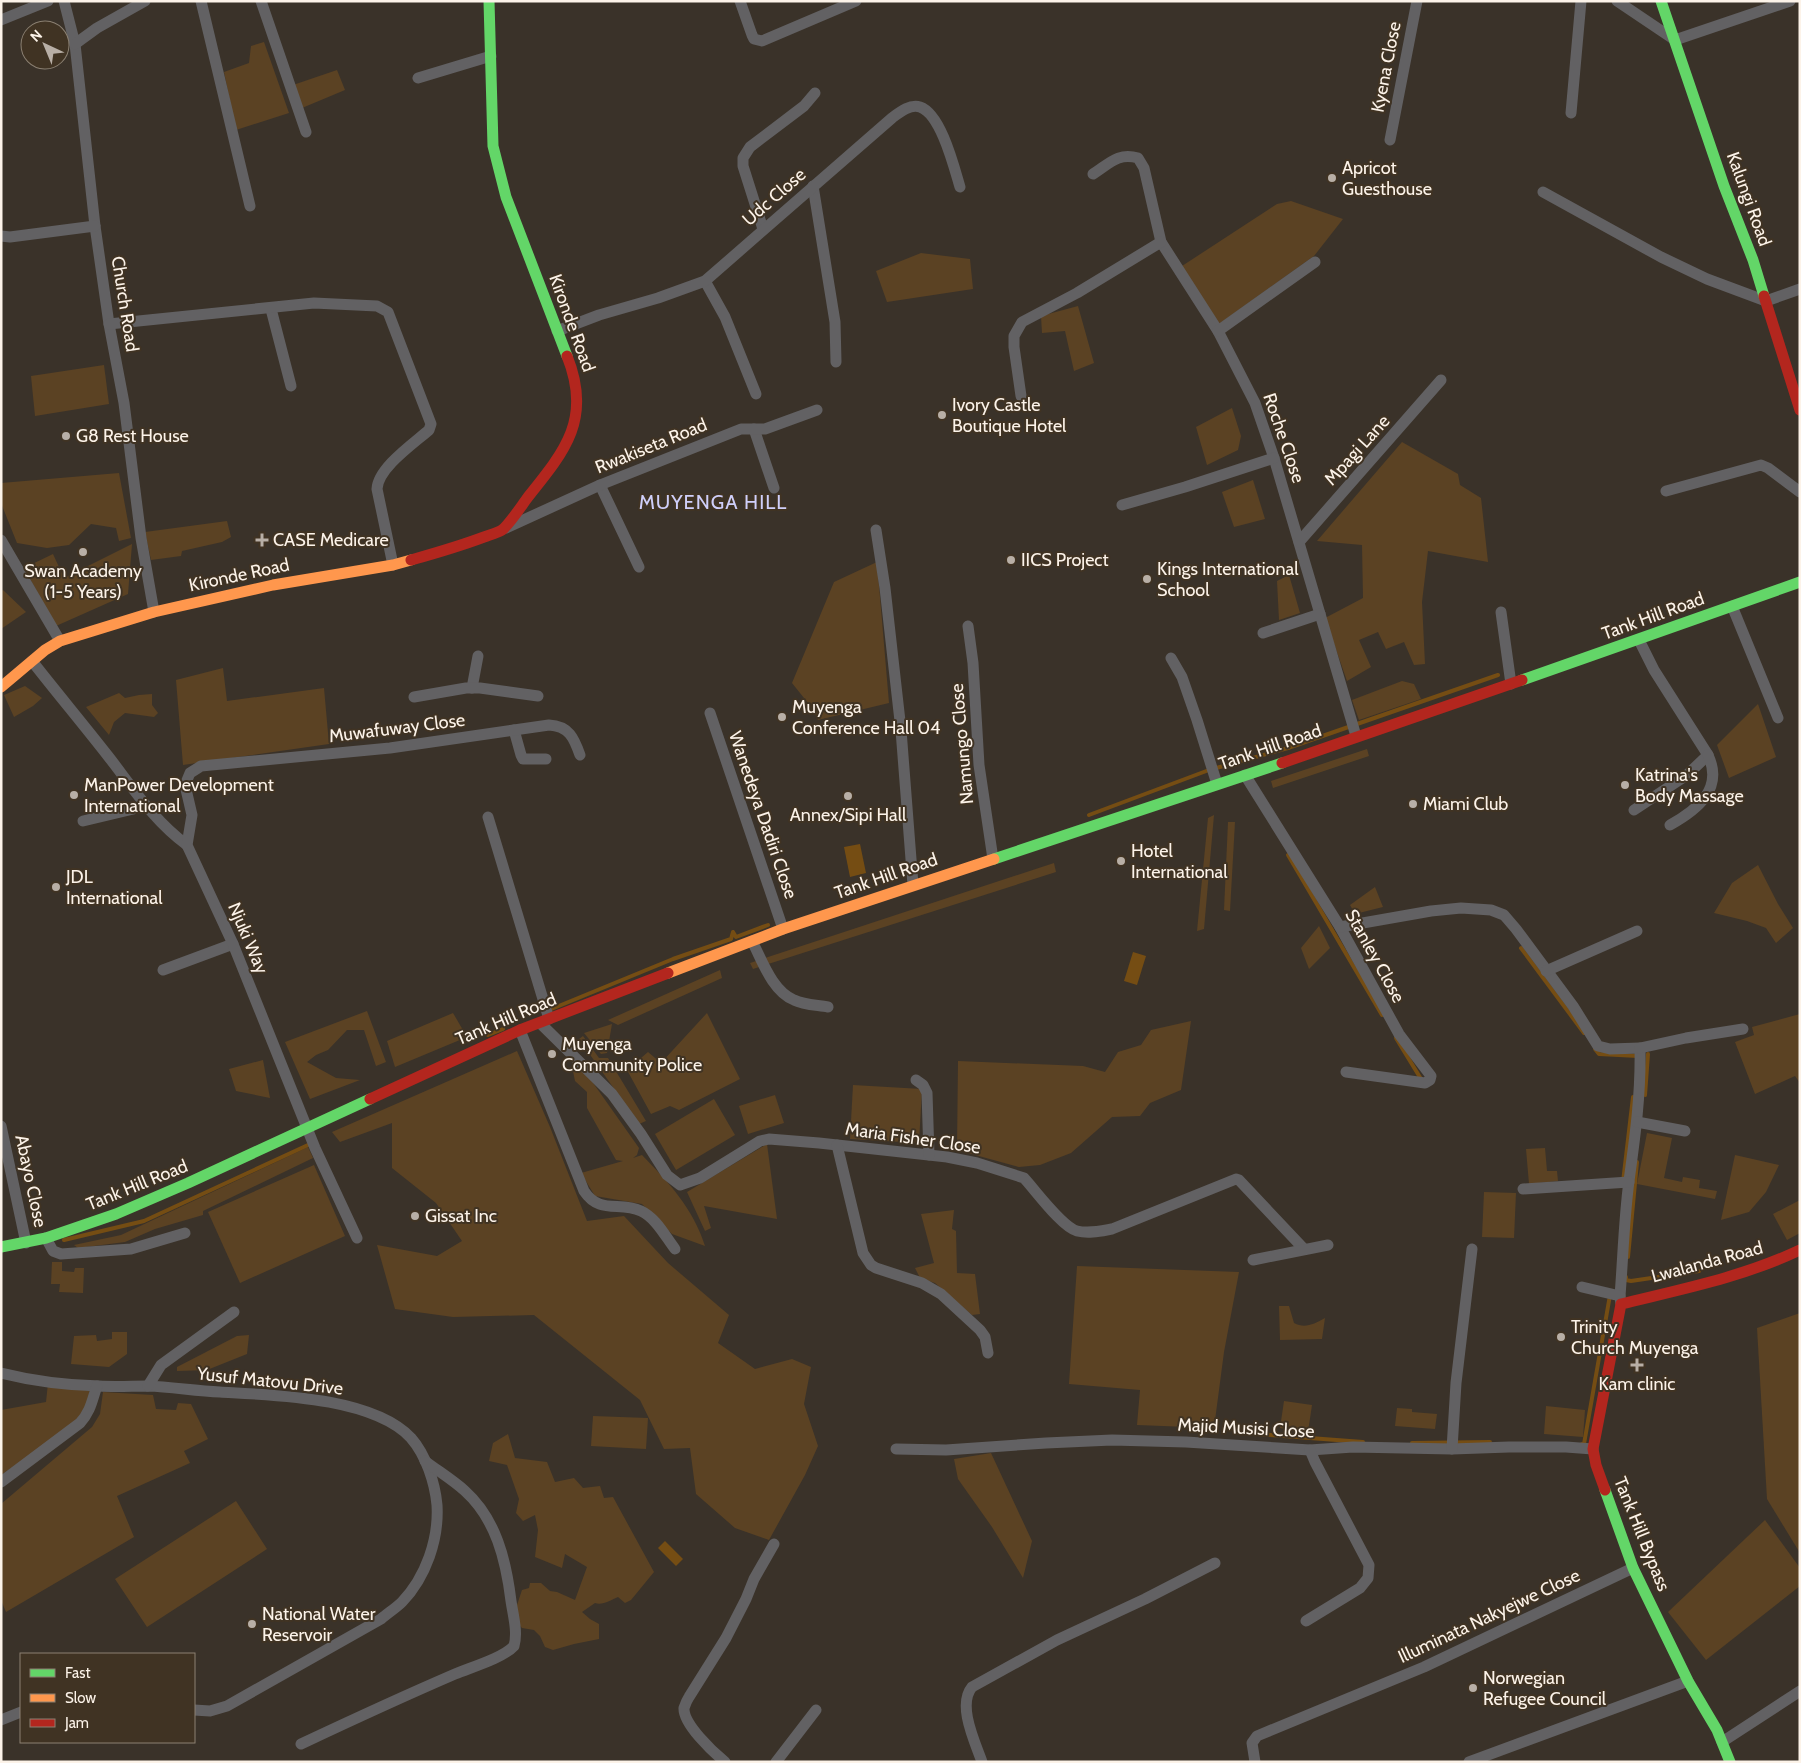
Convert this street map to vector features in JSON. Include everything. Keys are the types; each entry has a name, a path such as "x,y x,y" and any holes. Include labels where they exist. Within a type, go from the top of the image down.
{"street":[{"path":"1,20 48,1"},
{"name":"Church Road","path":"64,1 75,44 95,226 109,324 124,403 154,612"},
{"path":"75,44 97,28 145,1"},
{"path":"201,1 250,206"},
{"path":"262,1 306,132"},
{"name":"Kironde Road","path":"1,687 60,641 154,612 272,585 393,565 456,548 502,530 552,468 575,422 578,397 574,373 506,197 493,146 489,1"},
{"path":"740,1 752,35 754,38 762,41 856,1"},
{"name":"Kyena Close","path":"1390,140 1417,1"},
{"path":"1571,113 1581,1"},
{"path":"1616,1 1675,40 1790,1"},
{"name":"Kalungi Road","path":"1661,1 1724,186 1753,260 1800,410"},
{"path":"418,78 491,56"},
{"path":"763,229 742,158 750,147 804,106 814,93"},
{"name":"Udc Close","path":"557,331 599,315 658,298 705,281 892,118 905,109 922,108 934,120 945,141 960,186"},
{"name":"Roche Close","path":"1094,174 1114,160 1128,155 1138,158 1144,168 1161,242 1218,331 1255,403 1274,458 1356,736"},
{"path":"814,186 835,322 836,362"},
{"path":"1543,192 1707,279 1766,301 1800,289"},
{"path":"1,236 95,226"},
{"path":"1021,396 1014,336 1022,322 1077,293 1161,242"},
{"path":"1218,331 1315,262"},
{"path":"705,281 725,317 756,394"},
{"path":"109,324 314,303 377,306 385,309 391,317 431,424 429,430 385,470 378,483 377,490 393,565"},
{"path":"271,308 291,386"},
{"name":"Mpagi Lane","path":"1299,542 1441,380"},
{"name":"Rwakiseta Road","path":"502,530 600,485 741,429 765,429 817,410"},
{"path":"754,429 774,488"},
{"path":"1122,505 1185,488 1274,458"},
{"path":"1666,491 1761,465 1768,468 1800,492"},
{"path":"600,485 639,567"},
{"path":"876,530 886,588 913,885"},
{"path":"1,540 60,641"},
{"name":"Tank Hill Road","path":"1,1247 46,1238 116,1214 520,1030 783,929 1245,775 1639,640 1800,582"},
{"path":"1732,606 1778,718"},
{"path":"1501,612 1511,684"},
{"path":"1263,633 1320,614"},
{"name":"Namungo Close","path":"968,626 974,672 979,765 993,858"},
{"path":"1639,640 1654,670 1712,763 1713,778 1706,797 1690,813 1670,825"},
{"path":"472,688 478,656"},
{"path":"1171,658 1182,677 1216,784"},
{"path":"32,661 146,806 175,836 187,844"},
{"path":"414,697 472,688 538,696"},
{"name":"Wanedeya Dadiri Close","path":"710,712 783,929"},
{"name":"Muwafuway Close","path":"187,844 192,815 185,786 190,773 201,766 390,748 549,725 561,726 570,734 580,755"},
{"path":"514,730 523,759 546,759"},
{"path":"1634,810 1687,775 1708,755"},
{"name":"Stanley Close","path":"1245,775 1340,927 1399,1034 1431,1076 1430,1080 1425,1083 1346,1072"},
{"path":"83,821 146,806"},
{"path":"488,817 545,1021"},
{"name":"Njuki Way","path":"187,844 232,944 315,1148 357,1238"},
{"path":"1340,927 1432,911 1461,908 1491,910 1504,915 1510,921 1573,1006 1598,1046 1610,1049 1640,1048 1742,1029"},
{"path":"1546,971 1637,931"},
{"path":"752,941 777,987 784,994 792,1000 801,1003 828,1007"},
{"path":"163,970 232,944"},
{"name":"Maria Fisher Close","path":"545,1021 612,1094 641,1134 667,1176 680,1185 700,1178 760,1141 778,1140 929,1155 976,1164 1024,1178 1064,1223 1074,1230 1094,1232 1112,1229 1236,1178 1304,1249"},
{"path":"520,1030 588,1198 601,1206 632,1208 647,1215 675,1249"},
{"path":"1582,1287 1621,1300 1629,1182 1640,1083 1640,1048"},
{"path":"916,1080 923,1084 927,1093 929,1155"},
{"path":"1637,1122 1685,1131"},
{"name":"Abayo Close","path":"1,1126 26,1243"},
{"path":"837,1145 863,1252 871,1265 922,1283 941,1294 980,1330 985,1337 988,1353"},
{"path":"1523,1189 1629,1182"},
{"path":"46,1238 52,1249 61,1254 131,1249 185,1233"},
{"path":"1252,1260 1328,1245"},
{"path":"1452,1449 1456,1383 1472,1249"},
{"name":"Lwalanda Road","path":"1621,1300 1732,1276 1758,1268 1800,1250"},
{"name":"Tank Hill Bypass","path":"1621,1300 1594,1449 1601,1480 1633,1568 1688,1681 1717,1730 1730,1762"},
{"path":"148,1386 161,1365 234,1312"},
{"name":"Yusuf Matovu Drive","path":"1,1373 39,1380 98,1386 148,1386 271,1395 327,1402 380,1418 400,1429 411,1438 419,1449 425,1461 436,1501 437,1529 427,1562 417,1582 402,1602 382,1619 228,1706 210,1711 195,1710"},
{"path":"1,1482 80,1422 87,1415 92,1405 98,1386"},
{"name":"Majid Musisi Close","path":"896,1449 946,1450 1112,1440 1186,1442 1310,1450 1353,1447 1452,1449 1566,1447 1594,1449"},
{"path":"1306,1620 1360,1588 1368,1578 1369,1565 1310,1450"},
{"path":"301,1744 482,1662 502,1656 514,1646 516,1631 506,1567 488,1519 465,1490 425,1461"},
{"path":"723,1761 691,1727 686,1718 684,1708 735,1621 754,1579 774,1544"},
{"path":"982,1762 965,1709 967,1693 972,1687 1057,1640 1145,1599 1215,1562"},
{"name":"Illuminata Nakyejwe Close","path":"1255,1762 1252,1743 1257,1736 1424,1667 1633,1568"},
{"path":"1470,1762 1688,1681"},
{"path":"1722,1742 1800,1691"},
{"path":"776,1762 816,1710"},
{"path":"1,1720 20,1712"}],"shaded area":[{"path":"264,42 289,113 236,130 224,72 249,63 251,46"},
{"path":"337,70 345,90 302,108 293,85"},
{"path":"1291,201 1343,219 1314,256 1219,324 1182,266 1277,204"},
{"path":"921,253 970,259 973,289 887,302 876,271"},
{"path":"1078,306 1094,363 1074,371 1065,331 1042,333 1041,316"},
{"path":"104,365 109,404 35,416 31,376"},
{"path":"1232,408 1241,436 1238,450 1207,465 1196,427"},
{"path":"1402,442 1458,474 1460,485 1481,498 1488,562 1428,551 1422,602 1425,664 1414,665 1404,642 1386,649 1378,632 1359,640 1371,667 1347,681 1325,618 1363,598 1362,545 1317,541"},
{"path":"119,473 131,538 119,541 116,528 91,524 69,545 47,548 17,543 1,503 1,483"},
{"path":"1253,480 1265,519 1234,527 1222,492"},
{"path":"227,521 231,537 222,542 182,551 181,556 151,560 145,532"},
{"path":"132,544 128,594 56,626 24,568 53,554 64,578"},
{"path":"877,562 889,703 818,720 812,708 792,683 834,582"},
{"path":"1289,575 1300,613 1279,620 1277,581"},
{"path":"3,590 26,612 1,629 1,591"},
{"path":"223,668 227,701 324,688 329,744 183,765 176,680"},
{"path":"1402,681 1414,684 1421,699 1359,720 1352,700"},
{"path":"25,686 42,698 33,706 14,717 4,695"},
{"path":"119,693 125,698 152,694 152,705 158,713 154,717 125,713 114,722 109,735 86,707"},
{"path":"1758,704 1776,757 1729,778 1717,745"},
{"path":"1367,749 1369,756 1273,788 1271,781"},
{"path":"1214,815 1204,929 1197,931 1208,818"},
{"path":"1228,822 1235,822 1230,911 1224,910"},
{"path":"860,844 866,873 850,877 844,847"},
{"path":"1054,863 1056,872 753,969 750,963"},
{"path":"1758,865 1793,928 1776,943 1766,928 1714,913 1732,883"},
{"path":"1375,887 1383,907 1355,914 1350,905"},
{"path":"1319,926 1330,948 1309,969 1301,948"},
{"path":"1133,952 1146,956 1137,985 1124,981"},
{"path":"720,970 722,978 618,1025 608,1020"},
{"path":"367,1011 386,1062 376,1066 364,1030 347,1030 328,1050 316,1055 307,1062 336,1078 360,1080 310,1099 285,1042"},
{"path":"453,1013 467,1037 395,1067 387,1041"},
{"path":"707,1013 740,1079 679,1110 670,1106 651,1114 627,1070 648,1052 661,1063"},
{"path":"1800,1014 1800,1083 1795,1076 1755,1094 1735,1042 1754,1035 1752,1027"},
{"path":"1191,1021 1181,1090 1150,1103 1140,1116 1112,1117 1071,1153 1040,1165 1019,1167 957,1150 958,1061 1083,1066 1105,1072 1118,1052 1141,1045 1151,1030"},
{"path":"612,1024 607,1053 601,1054 584,1033"},
{"path":"583,1036 599,1058 608,1058 646,1121 639,1124 579,1039"},
{"path":"517,1051 550,1127 587,1221 624,1216 668,1263 729,1315 718,1343 755,1369 792,1359 811,1367 804,1404 818,1446 805,1475 769,1540 735,1528 696,1494 690,1448 664,1449 640,1400 534,1315 453,1317 395,1309 377,1245 437,1256 462,1241 436,1203 392,1168 392,1123 340,1142 332,1132"},
{"path":"263,1060 270,1098 236,1091 229,1069"},
{"path":"579,1065 639,1148 637,1155 633,1158 642,1155 671,1186 694,1220 705,1246 672,1234 642,1204 595,1196 581,1173 623,1161 616,1160 587,1108 587,1092 575,1081 573,1071"},
{"path":"853,1085 922,1089 919,1143 850,1139"},
{"path":"775,1095 784,1123 748,1134 739,1106"},
{"path":"714,1099 735,1135 676,1170 655,1134"},
{"path":"1647,1133 1672,1138 1664,1178 1682,1182 1683,1177 1700,1180 1699,1188 1717,1191 1715,1199 1637,1184"},
{"path":"767,1144 777,1219 704,1206 711,1228 705,1231 687,1192"},
{"path":"308,1147 313,1158 203,1211 203,1215 155,1229 125,1242 78,1248 74,1245 121,1235"},
{"path":"1545,1148 1547,1171 1557,1171 1558,1181 1529,1184 1526,1149"},
{"path":"1735,1155 1779,1165 1766,1192 1749,1212 1721,1220"},
{"path":"314,1165 345,1236 240,1283 208,1212"},
{"path":"1484,1192 1516,1193 1514,1238 1482,1237"},
{"path":"1800,1200 1800,1233 1787,1240 1773,1214"},
{"path":"954,1210 952,1229 956,1231 957,1273 975,1274 980,1314 972,1315 935,1283 920,1278 915,1268 934,1263 921,1214"},
{"path":"52,1262 62,1262 62,1271 74,1272 75,1268 84,1268 83,1293 59,1292 60,1284 51,1284"},
{"path":"1077,1266 1239,1272 1224,1352 1214,1428 1137,1425 1140,1390 1069,1384"},
{"path":"1279,1306 1289,1306 1294,1323 1298,1325 1310,1325 1325,1318 1322,1339 1280,1340"},
{"path":"1800,1313 1800,1553 1767,1499 1757,1328"},
{"path":"112,1332 127,1332 127,1354 109,1367 71,1364 74,1336 96,1335 97,1341 112,1339"},
{"path":"249,1335 247,1354 207,1370 177,1371 177,1367 237,1336"},
{"path":"48,1383 90,1390 85,1412 49,1442 1,1475 1,1410 46,1402"},
{"path":"103,1392 153,1395 156,1409 176,1410 178,1403 191,1404 208,1439 184,1451 190,1463 117,1496 134,1537 6,1612 1,1600 1,1504 92,1427 100,1414"},
{"path":"1284,1401 1312,1405 1308,1432 1280,1428"},
{"path":"1546,1406 1585,1410 1583,1437 1544,1434"},
{"path":"1397,1408 1412,1409 1412,1412 1437,1414 1435,1429 1395,1426"},
{"path":"593,1416 648,1418 646,1449 591,1446"},
{"path":"508,1434 515,1458 547,1462 555,1482 574,1478 583,1488 600,1486 604,1498 613,1497 654,1572 631,1600 625,1603 618,1597 604,1603 595,1603 582,1612 599,1624 599,1639 553,1650 545,1647 540,1636 534,1630 522,1628 516,1621 515,1611 522,1590 529,1588 530,1583 541,1583 550,1591 575,1600 587,1567 565,1554 562,1568 535,1557 538,1530 535,1515 523,1521 516,1513 519,1499 507,1465 489,1461 493,1443"},
{"path":"991,1453 1032,1541 1023,1578 992,1527 958,1479 954,1459"},
{"path":"236,1501 267,1549 147,1627 115,1579"},
{"path":"1765,1520 1800,1568 1800,1586 1706,1660 1668,1612"},
{"path":"665,1541 683,1559 676,1566 658,1548"}],"waterway":[{"path":"1089,815 1209,770 1288,748 1498,675"},
{"path":"1288,855 1382,1015"},
{"path":"549,1010 673,959 731,939 733,932 736,937 768,925"},
{"path":"1521,948 1584,1033"},
{"path":"488,1035 503,1029"},
{"path":"1396,1038 1421,1079"},
{"path":"1595,1049 1599,1054 1638,1056"},
{"path":"1645,1095 1648,1054"},
{"path":"1623,1182 1633,1097"},
{"path":"64,1240 144,1221 308,1145"},
{"path":"1628,1257 1637,1162"},
{"path":"1626,1277 1626,1280 1631,1281 1699,1271"},
{"path":"1582,1444 1584,1444 1610,1295"},
{"path":"1258,1434 1363,1442"},
{"path":"1412,1443 1490,1442"}],"traffic: fast":[{"path":"489,1 493,146 506,197 567,356"},
{"path":"1661,1 1724,186 1753,260 1764,296"},
{"path":"1522,680 1800,582"},
{"path":"994,859 1282,763"},
{"path":"1,1247 46,1238 116,1214 370,1099"},
{"path":"1605,1490 1633,1568 1688,1681 1717,1730 1730,1762"}],"traffic: slow":[{"path":"1,687 45,650 60,641 154,612 273,585 393,565 411,560"},
{"path":"668,973 783,929 994,859"}],"traffic: jam":[{"path":"1764,296 1800,410"},
{"path":"411,560 498,532 512,519 554,464 571,432 576,415 577,398 574,378 567,356"},
{"path":"1282,763 1522,680"},
{"path":"370,1099 520,1030 668,973"},
{"path":"1605,1490 1596,1465 1593,1449 1621,1304 1734,1275 1757,1268 1800,1250"}],"place":[{"name":"Apricot Guesthouse","path":"1332,178"},
{"name":"Ivory Castle Boutique Hotel","path":"942,415"},
{"name":"G8 Rest House","path":"66,436"},
{"name":"CASE Medicare","path":"262,540"},
{"name":"Swan Academy (1-5 Years)","path":"83,552"},
{"name":"IICS Project","path":"1011,560"},
{"name":"Kings International School","path":"1147,579"},
{"name":"Muyenga Conference Hall 04","path":"782,717"},
{"name":"Katrina's Body Massage","path":"1625,785"},
{"name":"ManPower Development International","path":"74,795"},
{"name":"Annex/Sipi Hall","path":"848,796"},
{"name":"Miami Club","path":"1413,804"},
{"name":"Hotel International","path":"1121,861"},
{"name":"JDL International","path":"56,887"},
{"name":"Muyenga Community Police","path":"552,1054"},
{"name":"Gissat Inc","path":"415,1216"},
{"name":"Trinity Church Muyenga","path":"1561,1337"},
{"name":"Kam clinic","path":"1637,1365"},
{"name":"National Water Reservoir","path":"252,1624"},
{"name":"Norwegian Refugee Council","path":"1473,1688"}],"district":[{"name":"MUYENGA HILL","path":"713,502"}]}
